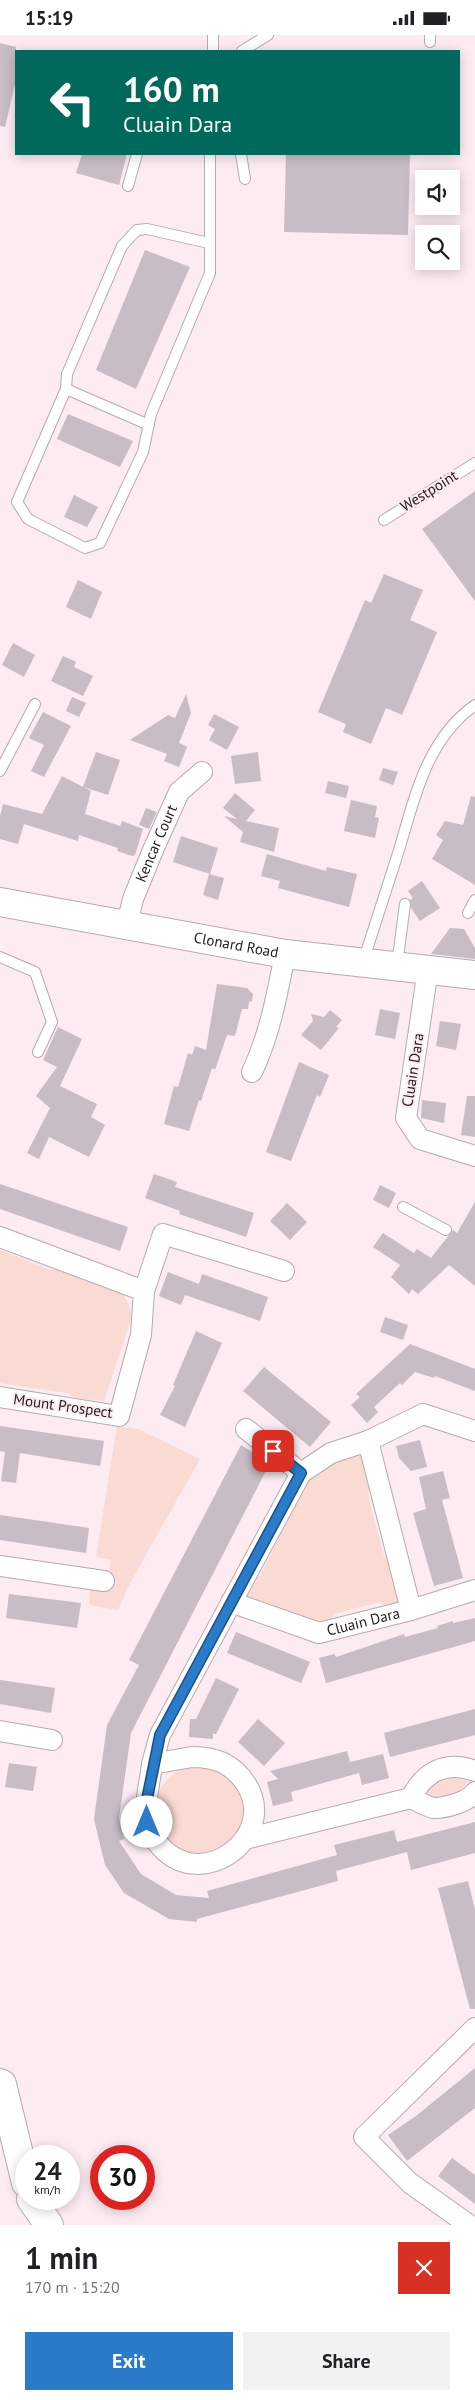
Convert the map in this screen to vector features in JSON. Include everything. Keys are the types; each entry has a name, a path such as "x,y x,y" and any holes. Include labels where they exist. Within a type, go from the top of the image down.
{"street":[{"name":"Kencar Court","path":"127,924 133,899 152,850 179,792 202,772"},
{"name":"Clonard Road","path":"0,902 285,954 475,975"},
{"path":"252,1072 263,1048 273,1015 285,954"},
{"name":"Cluain Dara","path":"428,969 406,1118 420,1139 475,1156"},
{"name":"Mount Prospect","path":"0,1397 119,1416 141,1335 144,1291 163,1234 284,1271"},
{"path":"0,1237 144,1291"},
{"path":"152,1764 192,1757 209,1757 226,1763 240,1774 249,1789 254,1805 252,1823 246,1839 234,1852 218,1861 200,1864 182,1861 166,1852 154,1839 147,1822 146,1804 152,1764 160,1735 301,1473 331,1453 368,1441 423,1414 475,1431"},
{"path":"246,1429 301,1473"},
{"name":"Cluain Dara","path":"368,1441 411,1610"},
{"path":"0,1565 104,1581"},
{"name":"Cluain Dara","path":"230,1602 319,1633 411,1610 475,1589"},
{"path":"0,1731 52,1740"},
{"path":"411,1798 419,1782 441,1768 464,1767 475,1771"},
{"path":"246,1839 411,1798 432,1808 453,1804 472,1797 475,1792"},
{"path":"469,2225 410,2183 364,2137 475,2028"},
{"path":"0,2083 2,2084 17,2145"},
{"path":"38,2210 48,2225"}],"lane":[{"path":"213,35 213,50"},
{"path":"244,50 268,35"},
{"path":"128,186 137,155"},
{"path":"209,243 147,229 137,230 122,246 67,374 66,389 17,502 28,519 85,547 100,543 143,452 151,414 210,273 210,155"},
{"path":"241,155 245,179"},
{"path":"66,389 149,425"},
{"name":"Westpoint","path":"384,520 475,463"},
{"path":"0,771 35,704"},
{"path":"363,963 424,769 445,733 459,716 475,705"},
{"path":"468,913 475,899"},
{"path":"397,966 405,904"},
{"path":"0,957 35,972 52,1023 38,1052"},
{"path":"404,1207 446,1230"}],"shaded area":[{"path":"0,1250 50,1270 57,1268 124,1295 131,1310 131,1319 104,1401 75,1398 67,1393 0,1383"},
{"path":"117,1426 138,1429 200,1459 129,1585 118,1610 89,1605 90,1589 105,1592 111,1560 96,1557"},
{"path":"352,1453 363,1457 372,1485 368,1495 384,1556 392,1560 402,1595 395,1605 385,1606 379,1602 335,1614 330,1620 316,1625 242,1596 250,1578 260,1576 292,1511 292,1500 319,1470"},
{"path":"190,1766 208,1766 224,1773 236,1785 243,1801 243,1819 236,1835 224,1847 208,1854 190,1854 174,1847 162,1835 155,1819 155,1801 162,1785 174,1773"},
{"path":"451,1772 469,1777 466,1784 457,1794 444,1799 438,1799 425,1792 428,1784"}],"building":[{"path":"0,43 16,47 16,50 15,84 5,127 0,126"},
{"path":"82,155 127,155 119,185 76,173"},
{"path":"286,155 410,155 408,235 284,232"},
{"path":"145,250 190,267 136,389 96,370"},
{"path":"68,414 133,441 120,467 57,439"},
{"path":"475,491 475,601 422,529"},
{"path":"74,495 98,507 87,527 64,517"},
{"path":"384,574 423,590 410,620 437,632 402,715 386,708 371,744 343,732 346,724 318,712 365,600 371,603"},
{"path":"78,580 102,592 91,619 66,607"},
{"path":"13,643 35,655 24,677 2,665"},
{"path":"63,656 76,662 74,667 93,676 83,696 51,681"},
{"path":"186,694 191,713 179,743 187,747 179,767 164,761 167,754 130,740 168,715 175,718"},
{"path":"72,697 86,703 79,717 66,711"},
{"path":"43,712 71,726 44,777 31,771 44,745 29,738"},
{"path":"214,714 239,727 227,750 209,740 215,729 208,725"},
{"path":"96,752 120,760 108,795 83,787"},
{"path":"258,752 261,781 235,784 231,756"},
{"path":"383,768 398,772 393,785 379,780"},
{"path":"62,776 91,791 85,814 120,826 122,821 143,829 135,855 132,856 117,851 118,848 79,835 78,841 24,824 18,844 0,839 0,816 3,804 42,814"},
{"path":"328,781 349,786 346,798 325,793"},
{"path":"235,793 255,810 246,821 279,828 274,852 240,842 243,832 224,816 237,819 223,808"},
{"path":"471,796 475,797 475,885 432,859 443,840 436,835 445,821 463,825"},
{"path":"351,800 377,806 375,817 379,818 375,838 344,831"},
{"path":"146,808 157,812 149,829 139,825"},
{"path":"181,836 218,848 210,874 173,862"},
{"path":"267,854 326,871 327,867 357,874 349,907 278,888 280,881 261,876"},
{"path":"209,874 224,878 218,900 203,895"},
{"path":"422,881 440,908 420,921 411,908 410,900 413,898 408,891"},
{"path":"450,928 464,929 475,948 475,959 431,954"},
{"path":"217,984 247,988 253,994 252,1001 249,1002 248,1009 242,1009 235,1036 227,1035 215,1070 212,1068 201,1101 199,1100 189,1131 164,1124 174,1086 178,1087 188,1053 192,1055 195,1046 206,1050"},
{"path":"380,1009 400,1013 395,1039 375,1035"},
{"path":"330,1010 342,1020 336,1027 339,1028 321,1050 301,1035 313,1021 311,1014 324,1017"},
{"path":"440,1021 461,1024 456,1050 436,1046"},
{"path":"58,1027 82,1039 60,1086 97,1104 91,1117 105,1125 89,1157 49,1137 39,1159 27,1153 50,1108 36,1096 57,1067 43,1060"},
{"path":"299,1062 329,1075 320,1097 317,1095 291,1161 266,1152"},
{"path":"467,1096 475,1096 475,1137 461,1135"},
{"path":"422,1100 446,1103 444,1123 421,1118"},
{"path":"154,1174 177,1182 175,1187 254,1213 246,1237 179,1214 180,1211 145,1198"},
{"path":"0,1184 128,1227 120,1251 0,1209"},
{"path":"380,1185 396,1193 389,1208 373,1200"},
{"path":"475,1202 475,1286 449,1265 418,1294 412,1289 409,1294 391,1277 400,1265 373,1247 383,1233 414,1253 417,1249 431,1258 453,1230 457,1233"},
{"path":"287,1203 307,1222 290,1240 270,1221"},
{"path":"168,1272 199,1284 202,1274 268,1297 260,1321 185,1295 181,1305 159,1296"},
{"path":"385,1317 408,1325 403,1340 380,1332"},
{"path":"196,1331 222,1343 185,1427 160,1415 175,1386 173,1385"},
{"path":"410,1344 475,1369 475,1391 435,1376 434,1378 415,1372 374,1407 378,1412 367,1423 351,1405 360,1397 356,1394"},
{"path":"264,1367 331,1422 310,1447 243,1391"},
{"path":"0,1426 104,1441 100,1466 20,1453 16,1483 1,1481 5,1452 0,1451"},
{"path":"420,1440 427,1467 411,1471 399,1458 396,1446"},
{"path":"241,1445 270,1463 131,1733 119,1818 124,1839 119,1841 141,1874 176,1895 209,1898 207,1891 337,1855 334,1845 394,1830 397,1842 475,1822 475,1853 411,1870 407,1852 336,1871 338,1881 197,1919 197,1922 169,1919 124,1893 105,1865 94,1819 107,1725 139,1665 129,1660"},
{"path":"443,1471 450,1498 442,1500 463,1578 434,1586 413,1513 426,1509 419,1477"},
{"path":"0,1515 89,1528 86,1553 0,1540"},
{"path":"9,1594 81,1603 77,1628 6,1618"},
{"path":"475,1618 475,1641 326,1683 319,1658 334,1654 336,1657 404,1634 405,1637 438,1628 437,1626 453,1621 453,1623"},
{"path":"236,1632 310,1662 301,1683 227,1653"},
{"path":"216,1678 239,1689 216,1734 213,1734 213,1739 189,1737 190,1719 196,1719"},
{"path":"0,1680 55,1688 51,1713 0,1704"},
{"path":"475,1709 475,1735 390,1757 384,1733"},
{"path":"258,1719 285,1743 264,1766 238,1742"},
{"path":"347,1751 350,1762 383,1754 389,1778 362,1785 359,1773 291,1792 293,1801 273,1806 267,1782 278,1779 270,1771"},
{"path":"9,1763 37,1767 33,1791 5,1787"},
{"path":"468,1881 475,1910 475,2009 470,2009 438,1888"},
{"path":"475,2068 475,2108 407,2161 388,2135 416,2116"},
{"path":"452,2158 475,2175 475,2204 438,2176"}],"route":[{"path":"147,1822 146,1804 152,1764 160,1735 301,1473 273,1451"}]}
